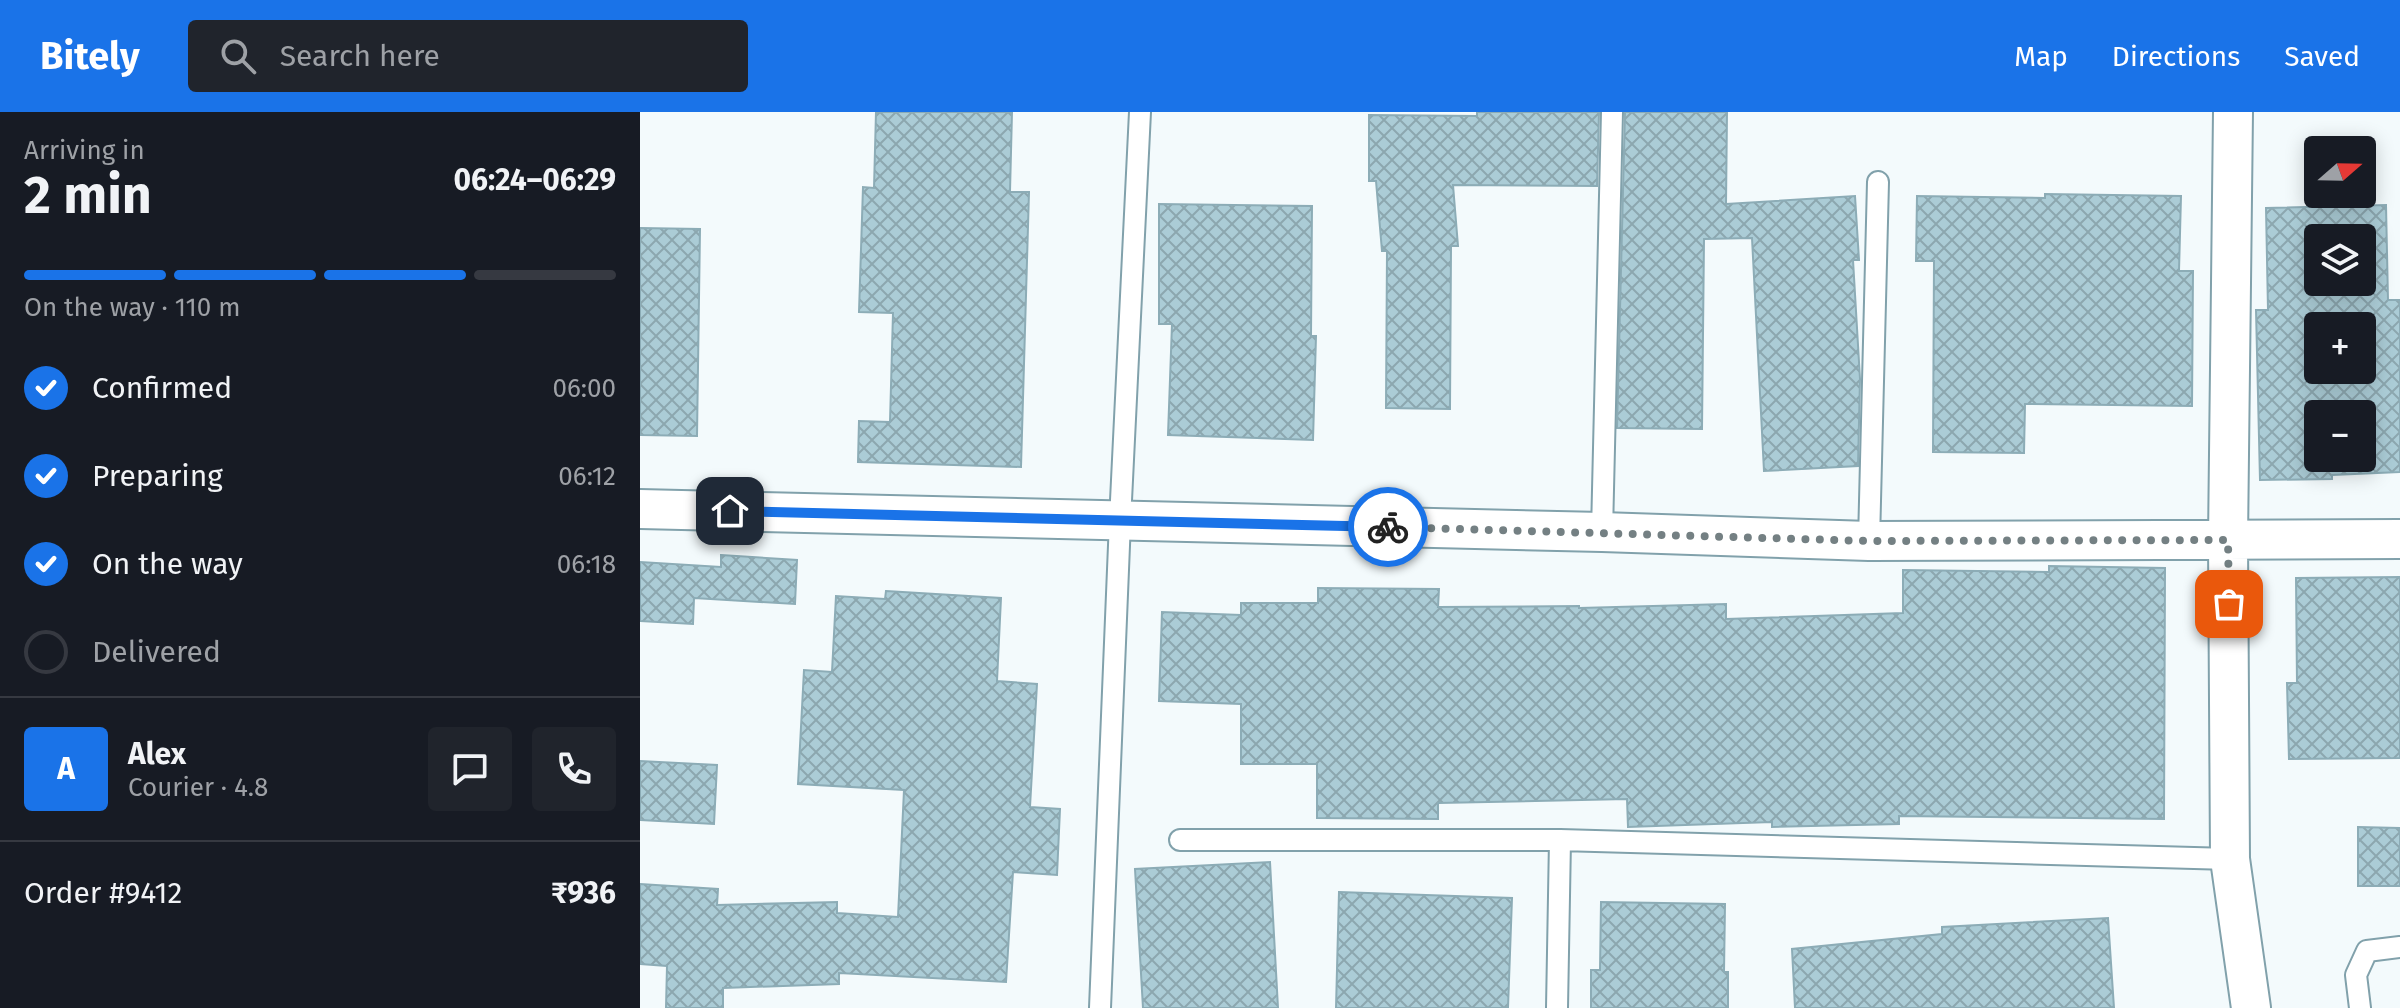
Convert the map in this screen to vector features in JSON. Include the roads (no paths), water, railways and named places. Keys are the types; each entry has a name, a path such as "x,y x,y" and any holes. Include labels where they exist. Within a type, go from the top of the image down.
{"street":[{"path":"2233,112 2228,540 2230,859 2251,1008"},
{"path":"640,509 1869,541 2400,539"}],"lane":[{"path":"1100,1008 1140,112"},
{"path":"1602,532 1612,112"},
{"path":"1869,541 1878,182"},
{"path":"1180,840 1560,840 2230,859"},
{"path":"1557,1008 1560,840"},
{"path":"2360,1008 2356,975 2367,951 2400,947"}]}
